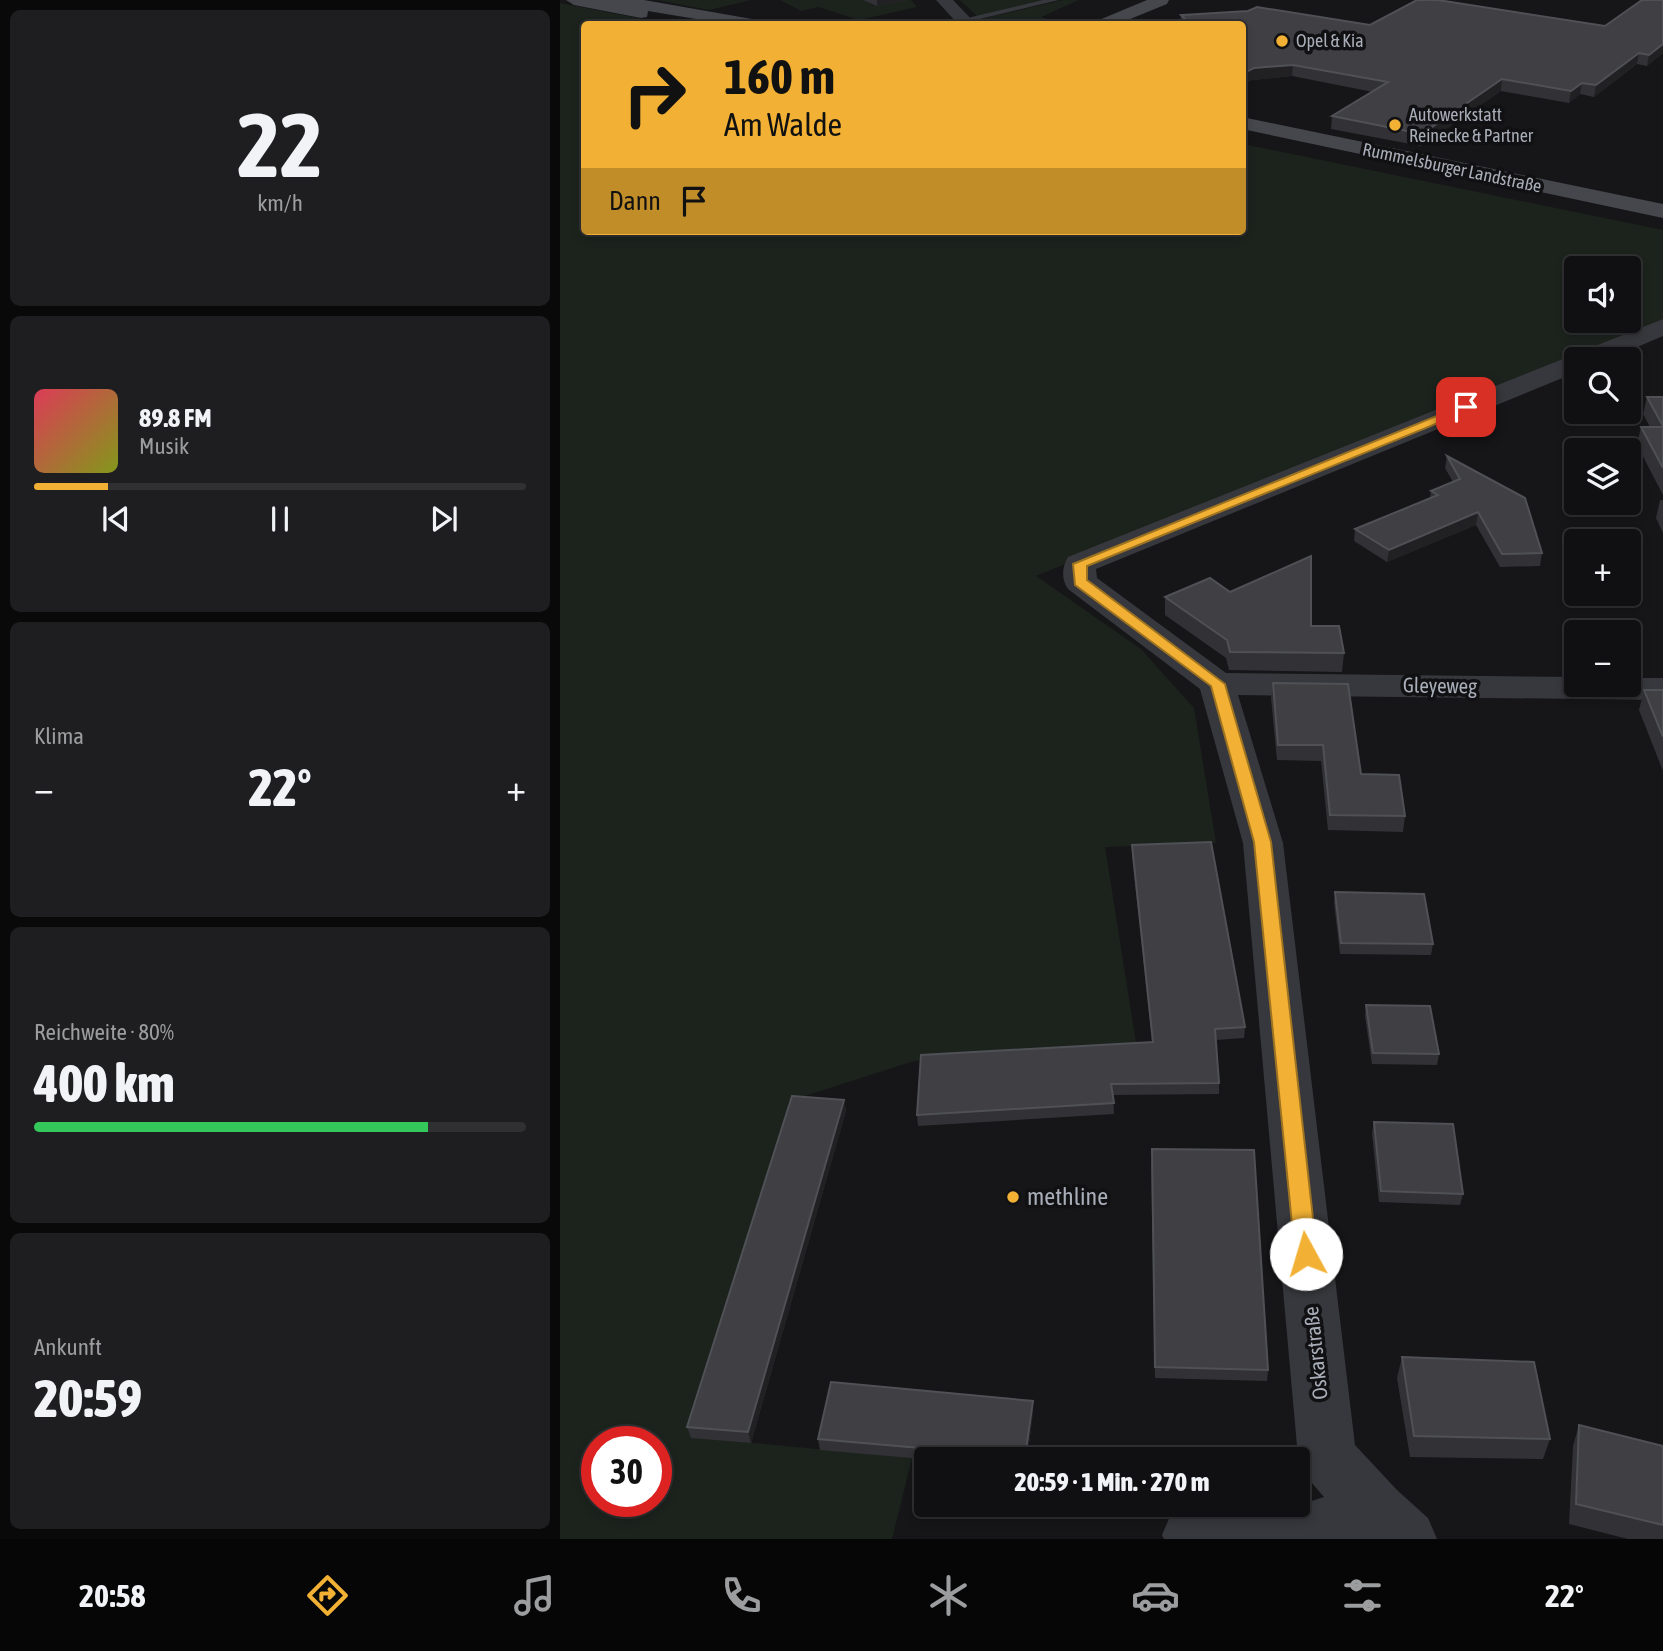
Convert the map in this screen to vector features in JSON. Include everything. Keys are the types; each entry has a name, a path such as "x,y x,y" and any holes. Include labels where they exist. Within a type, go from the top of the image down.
{"main road":[{"path":"574,0 681,21"},
{"path":"616,0 735,21"},
{"path":"1115,21 1169,4"},
{"path":"1144,21 1169,4"},
{"name":"Rummelsburger Landstraße","path":"1246,124 1663,211"},
{"name":"Rummelsburger Landstraße","path":"1246,137 1663,221"}],"street":[{"path":"944,0 964,21"},
{"path":"1614,347 1663,327"},
{"path":"1217,684 1080,582 1080,564 1564,367"},
{"name":"Gleyeweg","path":"1217,684 1663,689"},
{"name":"Oskarstraße","path":"1217,684 1263,842 1327,1457 1392,1525"},
{"path":"1281,1539 1392,1525"}],"lane":[{"path":"969,21 1055,0"}],"shaded area":[{"path":"657,0 751,0 709,10"},
{"path":"780,0 911,0 917,7 859,20 819,7 801,11"},
{"path":"960,0 1047,0 977,16"},
{"path":"1063,0 1079,0 1041,17 1050,20 972,21"},
{"path":"560,3 653,21 581,21 581,235 1246,235 1246,145 1663,230 1663,319 1641,328 1641,256 1564,256 1564,333 1629,333 1595,347 1564,347 1564,360 1036,576 1141,649 1194,708 1216,843 1105,847 1136,1043 914,1061 789,1101 691,1437 912,1458 892,1539 560,1539"}],"building":[{"path":"1417,0 1438,0 1605,26 1642,0 1663,0 1663,44 1649,55 1639,53 1596,85 1582,83 1571,91 1502,79 1422,134 1332,116 1388,82 1293,65 1254,68 1246,72 1246,21 1187,21 1181,15 1248,11 1257,7 1370,25"},
{"path":"1647,397 1663,397 1663,426"},
{"path":"1641,427 1663,427 1663,468"},
{"path":"1447,456 1525,498 1542,553 1502,554 1478,512 1389,550 1355,529 1438,495 1431,491 1460,479"},
{"path":"1311,556 1311,626 1339,626 1344,653 1230,652 1227,640 1165,597 1210,578 1230,592"},
{"path":"1273,683 1348,684 1361,774 1399,775 1405,816 1330,815 1323,745 1278,745"},
{"path":"1644,690 1663,690 1663,737"},
{"path":"1211,842 1245,1027 1215,1029 1219,1083 1111,1084 1114,1103 917,1115 921,1055 1153,1042 1132,845"},
{"path":"1335,892 1424,894 1433,944 1341,943"},
{"path":"1366,1005 1430,1006 1439,1054 1373,1053"},
{"path":"792,1096 844,1100 748,1432 687,1427"},
{"path":"1374,1122 1453,1124 1463,1194 1381,1191"},
{"path":"1152,1149 1254,1150 1268,1370 1155,1367"},
{"path":"1402,1357 1534,1362 1550,1439 1414,1436"},
{"path":"831,1382 1033,1401 1026,1447 914,1447 818,1439"},
{"path":"1579,1425 1663,1446 1663,1525 1576,1504"}],"place":[{"name":"Opel & Kia","path":"1282,41"},
{"name":"Autowerkstatt Reinecke & Partner","path":"1395,125"},
{"name":"methline","path":"1013,1197"}],"route":[{"path":"1306,1254 1263,842 1217,684 1080,582 1080,564 1466,407"}]}
